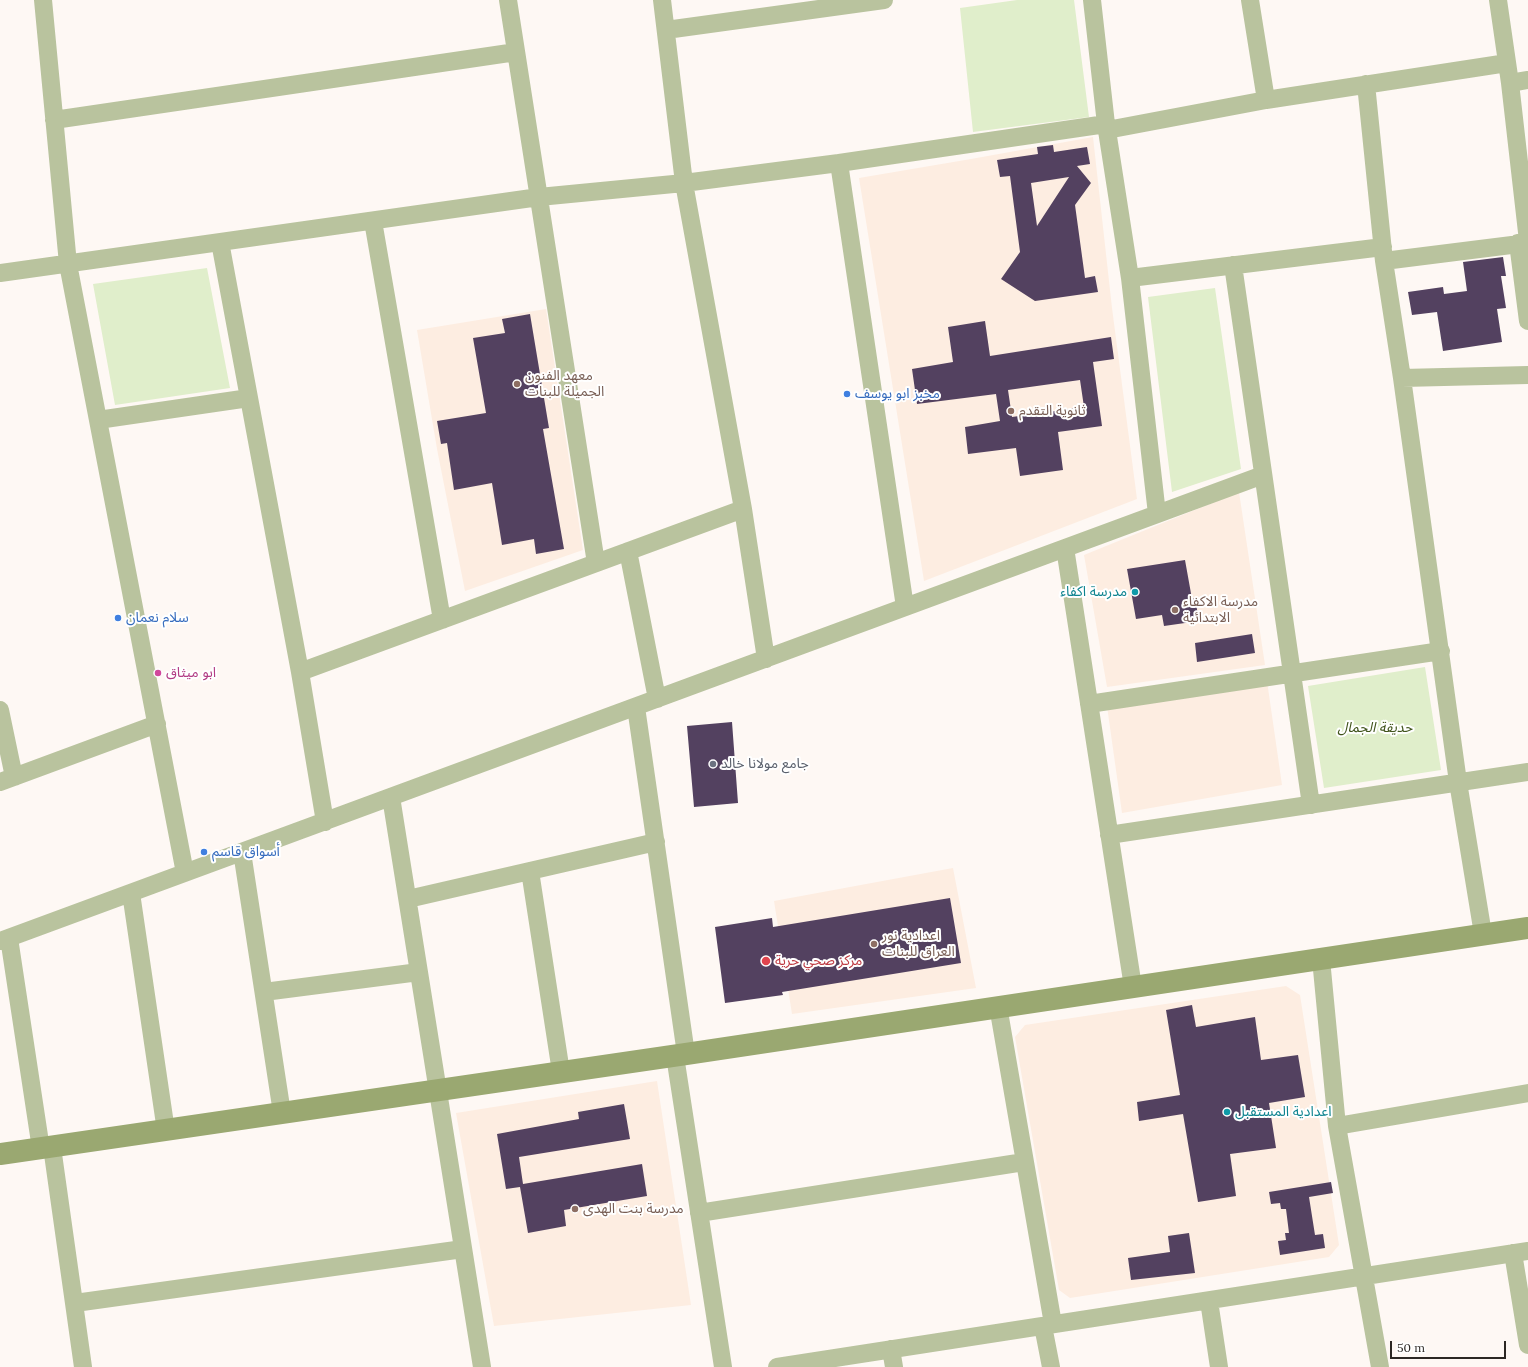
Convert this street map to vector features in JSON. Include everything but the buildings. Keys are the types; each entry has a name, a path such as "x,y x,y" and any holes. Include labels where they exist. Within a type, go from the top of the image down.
{"street":[{"path":"43,0 68,264 185,873"},
{"path":"508,0 596,563"},
{"path":"662,0 684,183 743,509 766,659"},
{"path":"666,30 884,0"},
{"path":"1092,0 1107,127 1130,278 1157,514"},
{"path":"1250,0 1266,100"},
{"path":"1498,0 1510,83 1525,243 1528,321"},
{"path":"54,120 516,52"},
{"path":"0,273 539,198 684,183 1107,127 1366,84 1507,63"},
{"path":"1510,83 1528,80"},
{"path":"1366,84 1384,254 1441,651 1458,782 1483,934"},
{"path":"839,163 905,608"},
{"path":"373,221 442,620"},
{"path":"220,242 300,672 325,822"},
{"path":"1130,278 1233,264 1525,243"},
{"path":"1233,264 1311,805"},
{"path":"1402,378 1528,375"},
{"path":"98,420 249,398"},
{"path":"83,1367 75,1303 5,940 1263,475"},
{"path":"300,672 743,509"},
{"path":"1065,548 1133,987"},
{"path":"628,551 657,699"},
{"path":"1089,704 1441,651"},
{"path":"636,707 656,842 699,1213 723,1367"},
{"path":"0,710 7,780 157,724"},
{"path":"1109,835 1528,772"},
{"path":"391,797 482,1367"},
{"path":"408,900 656,842"},
{"path":"242,852 282,1113"},
{"path":"530,871 561,1072"},
{"path":"132,893 166,1131"},
{"path":"0,1154 680,1055 998,1006 1528,928"},
{"path":"1320,959 1337,1126 1380,1367"},
{"path":"264,992 419,972"},
{"path":"998,1006 1024,1162 1048,1325 1051,1367"},
{"path":"1337,1126 1528,1093"},
{"path":"699,1213 1024,1162"},
{"path":"75,1303 463,1249"},
{"path":"777,1367 1521,1252 1528,1345"},
{"path":"1209,1301 1219,1367"},
{"path":"891,1350 894,1367"}],"shaded area":[{"name":"ثانوية التقدم","path":"1093,137 1112,308 1137,499 924,581 859,178"},
{"path":"546,309 583,550 465,591 437,449 417,330"},
{"name":"مدرسة الاكفاء الابتدائية","path":"1239,492 1265,665 1107,687 1084,555"},
{"path":"1267,681 1282,785 1122,813 1107,706"},
{"name":"اعدادية نور العراق للبنات","path":"953,868 976,988 792,1014 774,901"},
{"path":"1286,986 1300,995 1339,1245 1329,1257 1070,1298 1059,1290 1015,1037 1025,1025"},
{"name":"مدرسة بنت الهدی","path":"657,1081 691,1305 494,1326 456,1113"}],"green space":[{"path":"1017,0 1074,0 1089,117 973,132 960,8"},
{"path":"207,268 230,388 115,405 93,284"},
{"path":"1215,288 1241,469 1172,492 1148,297"},
{"name":"حديقة الجمال","path":"1425,667 1441,770 1324,788 1308,686"}],"place":[{"name":"معهد الفنون الجميلة للبنات","path":"517,384"},
{"name":"مخبز ابو يوسف","path":"847,394"},
{"name":"ثانوية التقدم","path":"1011,411"},
{"name":"مدرسة اكفاء","path":"1135,592"},
{"name":"مدرسة الاكفاء الابتدائية","path":"1175,610"},
{"name":"سلام نعمان","path":"118,618"},
{"name":"ابو ميثاق","path":"158,673"},
{"name":"جامع مولانا خالد","path":"713,764"},
{"name":"أسواق قاسم","path":"204,852"},
{"name":"اعدادية نور العراق للبنات","path":"874,944"},
{"name":"مركز صحي حرية","path":"766,961"},
{"name":"اعدادية المستقبل","path":"1227,1112"},
{"name":"مدرسة بنت الهدی","path":"575,1209"}]}
